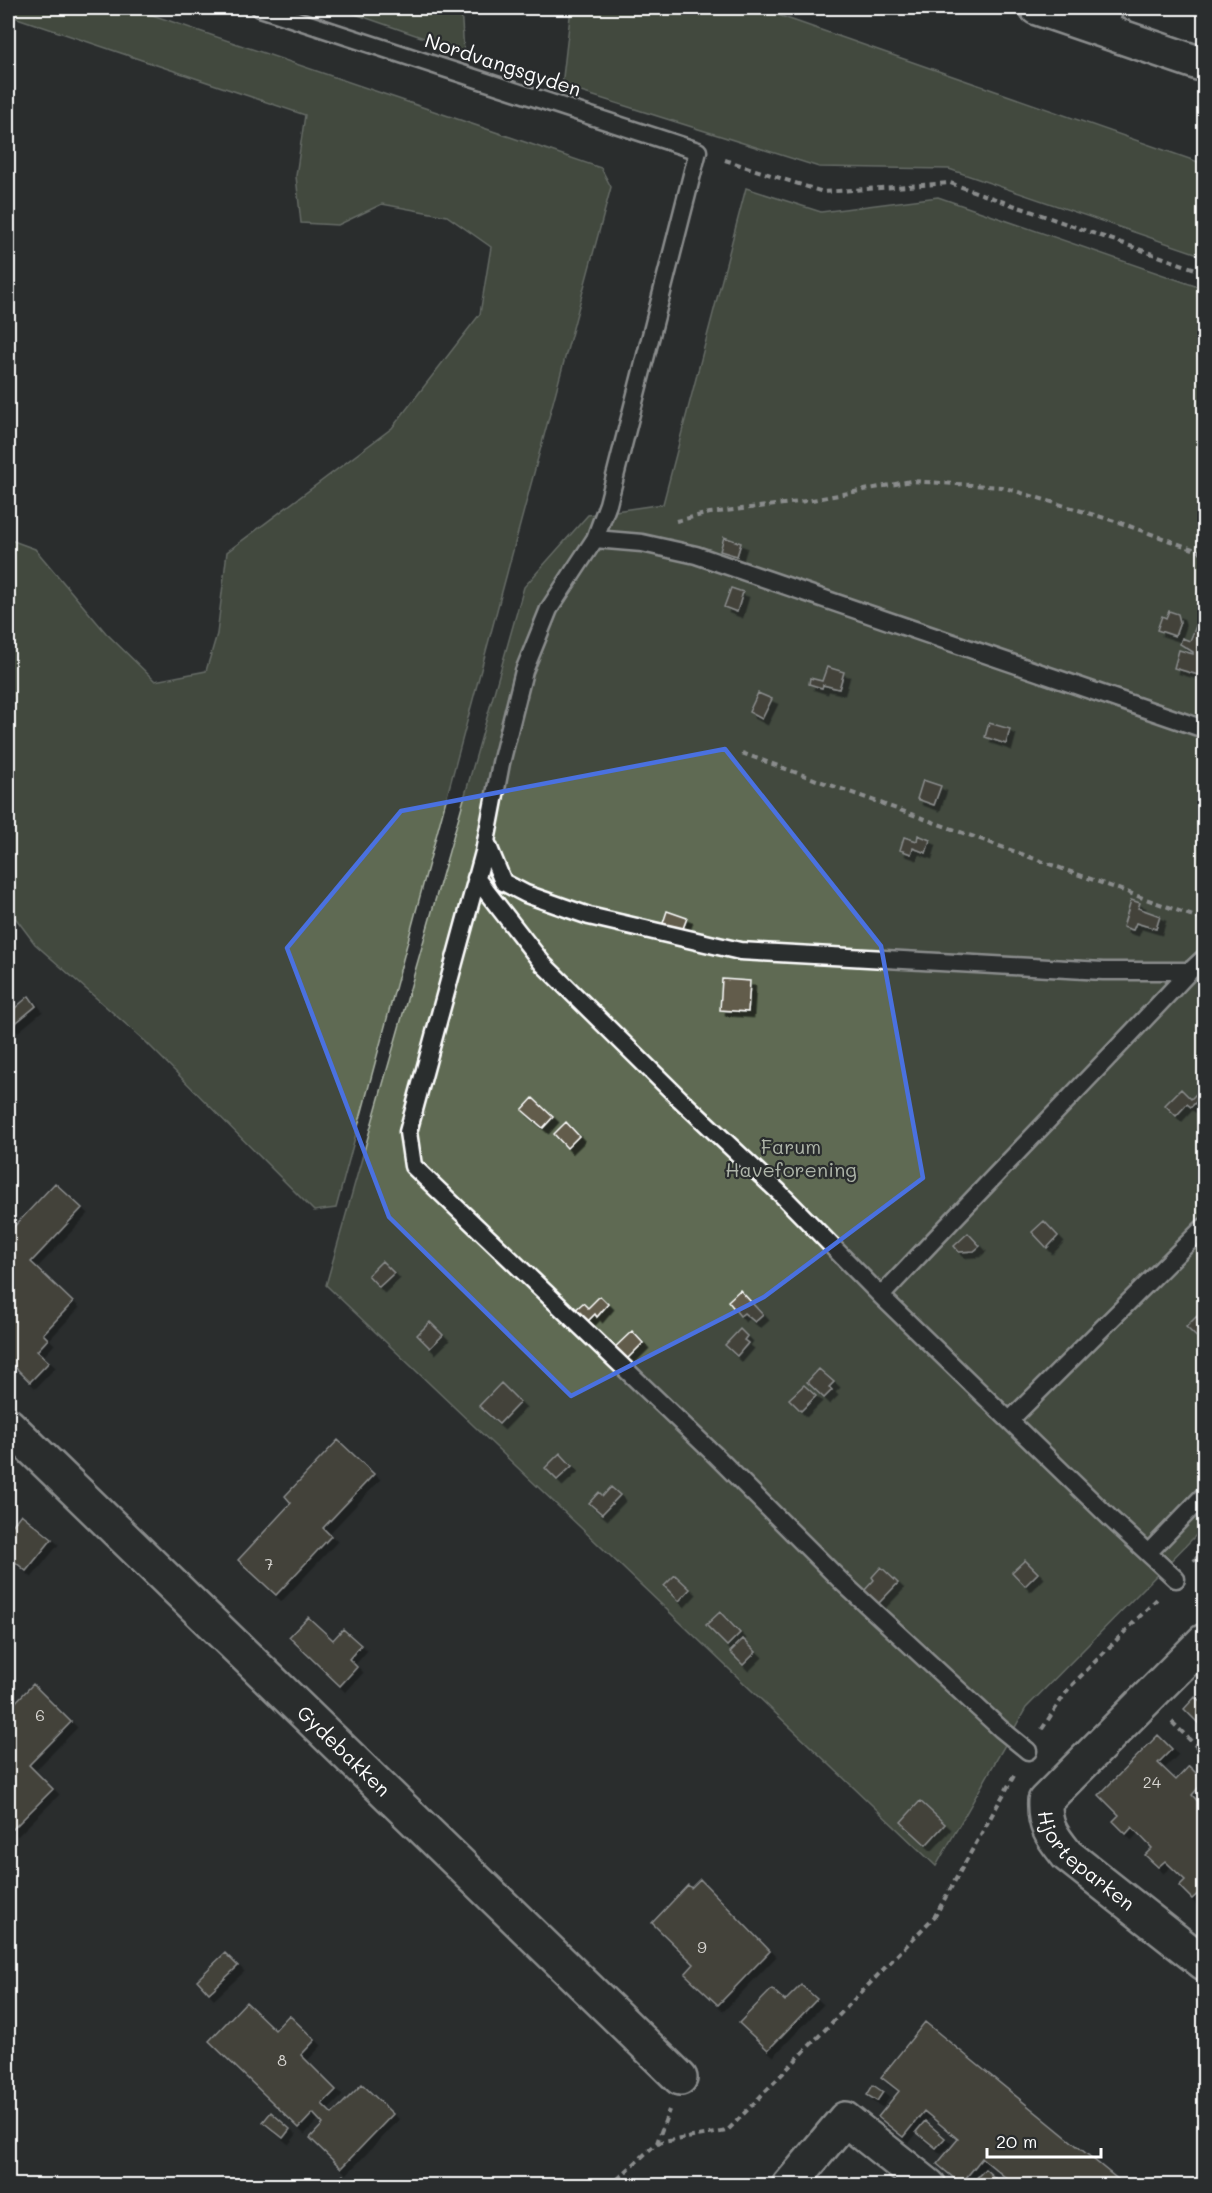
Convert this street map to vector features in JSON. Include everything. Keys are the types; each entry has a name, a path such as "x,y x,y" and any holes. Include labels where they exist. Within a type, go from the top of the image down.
{"street":[{"path":"1037,8 1111,19 1204,65"},
{"name":"Gydebakken","path":"8,1425 680,2078"},
{"name":"Hjorteparken","path":"1204,1641 1045,1802 1044,1816 1050,1834 1067,1855 1204,1964"},
{"path":"789,2186 845,2119 929,2186"}],"lane":[{"name":"Nordvangsgyden","path":"260,8 698,151"},
{"path":"698,151 608,504 595,539 549,609 524,671 501,763 486,842 408,1132 413,1166 713,1453 843,1583 1001,1729 1028,1751"},
{"path":"595,539 627,542 696,555 1204,729"},
{"path":"486,842 503,882 526,894 589,916 740,951 1103,971 1190,971"},
{"path":"476,878 543,964 680,1099 779,1192 881,1296 1176,1579"},
{"path":"881,1296 993,1175 1204,958"},
{"path":"1010,1420 1204,1227"},
{"path":"1148,1553 1204,1495"}],"path":[{"path":"698,151 823,192 950,183 1204,272"},
{"path":"627,542 665,523 710,513 807,501 911,481 1002,487 1119,522 1204,553"},
{"path":"742,753 1204,920"},
{"path":"657,2143 727,2131 935,1916 1028,1751 1069,1688 1204,1551"},
{"path":"1148,1698 1204,1754"},
{"path":"610,2186 657,2143 680,2078"}],"highlighted area":[{"path":"725,749 881,946 923,1178 764,1297 571,1396 389,1217 287,948 401,811"}],"green space":[{"path":"8,8 132,8 601,168 611,187 336,1208 314,1211 146,1042 35,944 8,908 8,539 35,549 106,633 155,681 206,671 217,634 227,552 392,428 480,314 491,247 447,216 382,204 338,225 301,223 296,176 305,115 8,15"},
{"path":"338,8 461,8 464,52"},
{"path":"571,8 758,8 1204,164 1204,256 949,169 819,167 562,86"},
{"name":"Farum Haveforening","path":"746,188 821,212 938,197 1204,289 1204,1527 1026,1708 936,1866 326,1285 524,587 588,515 663,504"}],"building":[{"path":"724,537 741,543 737,556 720,551"},
{"path":"731,588 743,592 737,612 724,607"},
{"path":"1169,611 1178,614 1180,622 1175,636 1157,630 1162,616 1166,618"},
{"path":"1196,626 1204,630 1198,648 1204,653 1202,676 1174,668 1179,650 1193,654 1180,644 1182,638 1190,641"},
{"path":"827,667 844,672 839,689 823,685 822,688 809,684 810,678 822,681"},
{"path":"758,693 772,699 762,719 749,712"},
{"path":"989,723 1010,729 1006,744 985,737"},
{"path":"923,780 941,786 934,805 917,799"},
{"path":"918,835 930,840 926,853 913,848 911,854 900,850 904,837 917,841"},
{"path":"1131,900 1140,903 1138,908 1160,916 1156,929 1136,923 1133,930 1123,927"},
{"path":"667,911 687,918 680,936 661,929"},
{"path":"722,979 750,981 748,1012 720,1010"},
{"path":"29,996 36,1006 12,1026 8,1021 8,1014"},
{"path":"1181,1089 1191,1099 1198,1092 1202,1096 1191,1107 1187,1104 1176,1116 1165,1105"},
{"path":"533,1098 553,1117 543,1128 522,1110"},
{"path":"566,1122 579,1136 567,1148 554,1134"},
{"path":"55,1183 82,1208 31,1262 73,1302 43,1334 48,1339 37,1351 49,1362 30,1382 8,1360 8,1312 10,1309 8,1307 8,1233"},
{"path":"1044,1221 1058,1236 1047,1248 1032,1232"},
{"path":"968,1233 980,1246 974,1251 959,1252 954,1246"},
{"path":"382,1261 394,1273 379,1287 368,1275"},
{"path":"740,1290 763,1315 755,1322 744,1313 740,1316 728,1301"},
{"path":"600,1296 608,1304 597,1317 595,1314 585,1324 573,1312 583,1303 588,1308"},
{"path":"1197,1316 1204,1323 1203,1343 1186,1327"},
{"path":"430,1322 443,1335 430,1348 417,1335"},
{"path":"740,1329 747,1336 744,1340 748,1343 737,1356 725,1345"},
{"path":"632,1331 643,1343 623,1363 611,1351"},
{"path":"819,1369 834,1382 829,1387 832,1390 824,1398 807,1382"},
{"path":"501,1383 520,1402 499,1424 479,1406"},
{"path":"804,1385 816,1396 801,1411 789,1399"},
{"path":"338,1440 374,1474 323,1528 331,1536 276,1595 238,1560 291,1503 285,1496"},
{"path":"560,1453 572,1466 557,1480 545,1468"},
{"path":"611,1487 620,1495 602,1514 589,1503 599,1492 603,1496"},
{"path":"21,1514 52,1539 26,1571 8,1556 8,1531"},
{"path":"1025,1560 1038,1573 1025,1586 1012,1572"},
{"path":"881,1567 898,1583 878,1604 864,1591 874,1580 872,1577"},
{"path":"675,1575 690,1589 679,1601 664,1586"},
{"path":"720,1612 740,1633 727,1646 706,1625"},
{"path":"308,1617 333,1640 343,1629 361,1645 349,1659 357,1667 340,1686 289,1637"},
{"path":"743,1639 756,1652 743,1665 730,1652"},
{"path":"33,1684 71,1722 29,1765 53,1789 12,1830 8,1826 8,1710"},
{"path":"1195,1697 1200,1702 1204,1697 1204,1729 1184,1709"},
{"path":"1158,1735 1172,1749 1158,1763 1176,1780 1189,1766 1204,1781 1192,1795 1204,1808 1204,1888 1192,1899 1179,1886 1185,1880 1165,1861 1158,1867 1145,1855 1152,1848 1132,1827 1126,1834 1113,1821 1119,1815 1099,1795"},
{"path":"920,1801 945,1824 926,1845 901,1822"},
{"path":"700,1879 770,1951 718,2005 685,1974 694,1964 652,1923 688,1885 691,1888"},
{"path":"225,1953 238,1966 209,1993 197,1980"},
{"path":"801,1985 817,1999 768,2050 739,2023 772,1989 785,2001"},
{"path":"246,2002 275,2030 289,2015 315,2040 301,2055 336,2090 322,2104 332,2114 362,2084 393,2114 341,2168 310,2138 323,2124 313,2113 299,2128 209,2041"},
{"path":"925,2022 1126,2186 1016,2186 982,2158 961,2184 937,2164 958,2139 924,2111 903,2137 878,2117 899,2091 881,2077"},
{"path":"873,2085 883,2092 877,2101 867,2095"},
{"path":"271,2112 290,2129 283,2138 263,2122"},
{"path":"925,2121 945,2138 936,2148 916,2132"},
{"path":"985,2169 1004,2186 982,2186 975,2180"},
{"path":"343,2175 355,2186 333,2186"}]}
